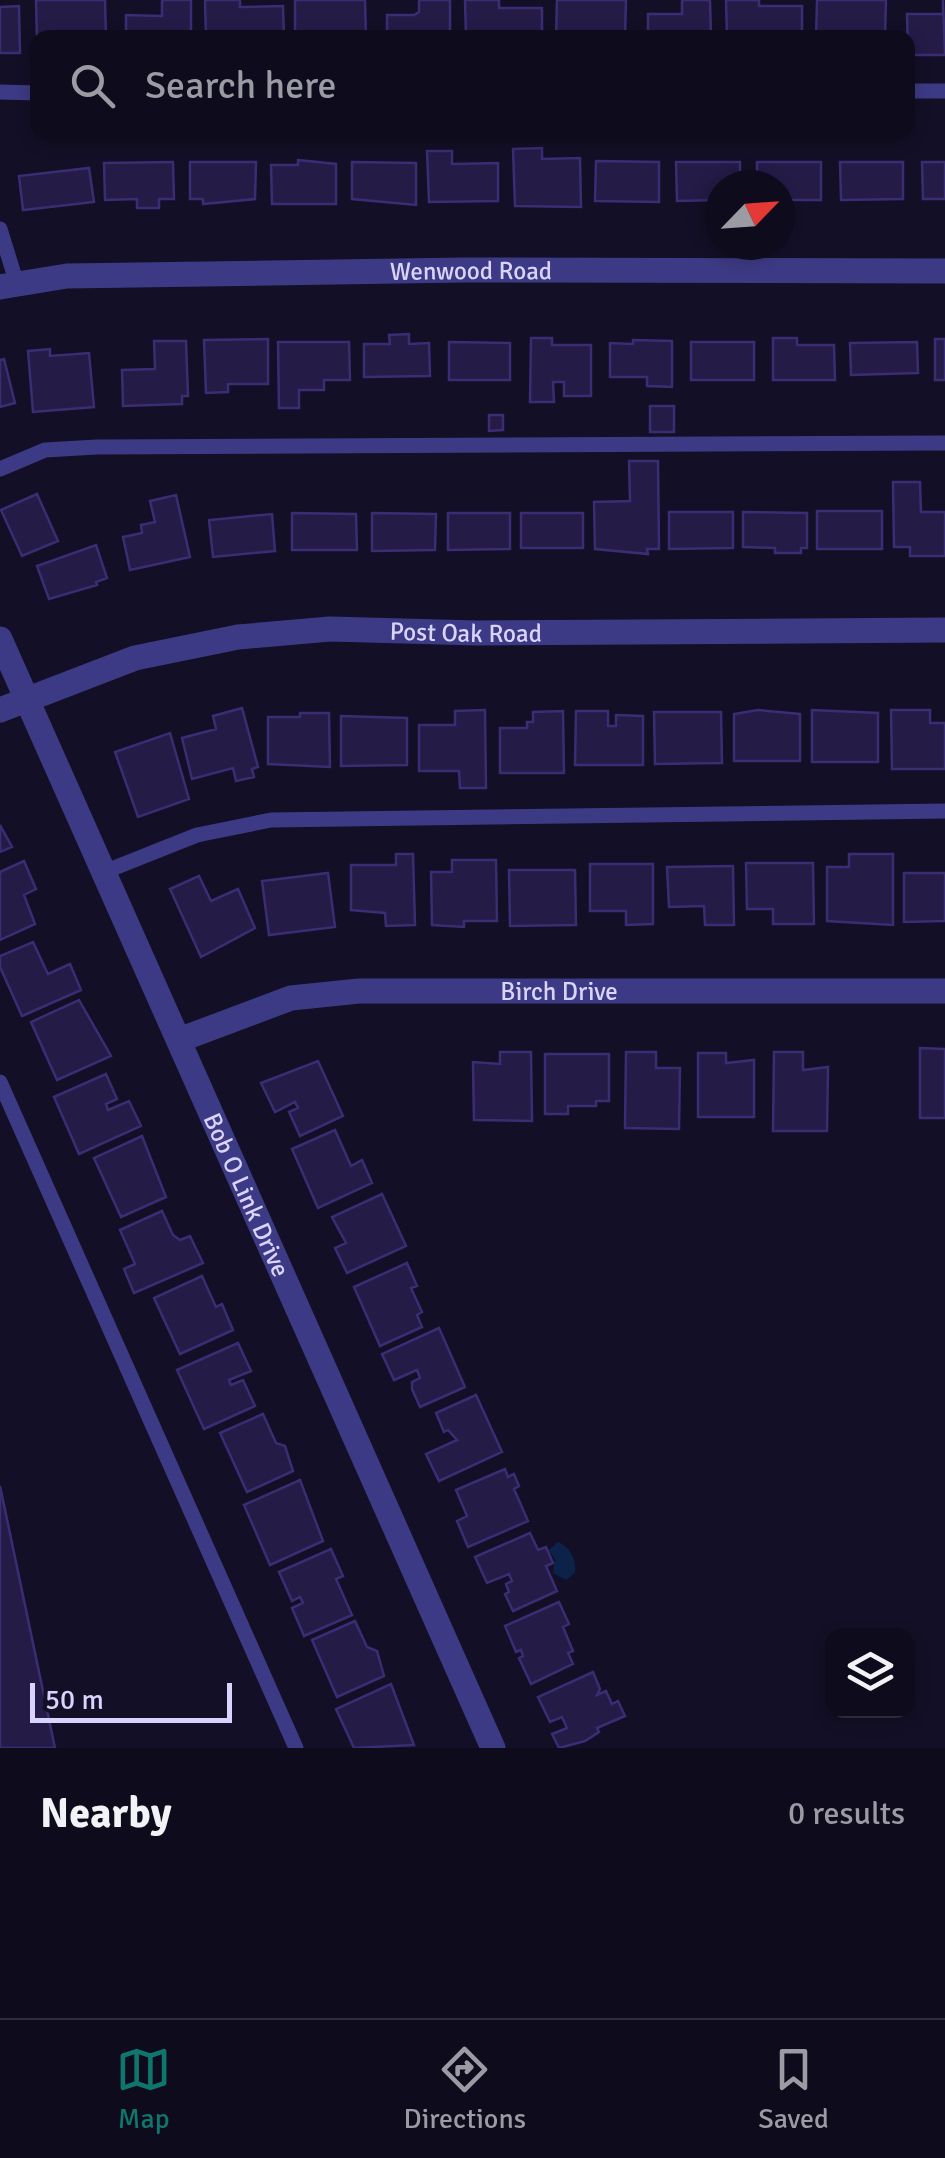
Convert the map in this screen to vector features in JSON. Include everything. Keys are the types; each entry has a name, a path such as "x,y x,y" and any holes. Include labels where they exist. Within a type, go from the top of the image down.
{"street":[{"name":"Wenwood Road","path":"9,286 67,276 443,270 945,271"},
{"name":"Post Oak Road","path":"0,710 135,658 238,636 330,629 477,633 945,630"},
{"name":"Bob O Link Drive","path":"0,639 493,1748"},
{"name":"Birch Drive","path":"179,1040 291,998 359,992 945,990"}],"lane":[{"path":"915,92 945,91"},
{"path":"0,92 30,93"},
{"path":"0,228 9,286"},
{"path":"0,469 45,450 97,447 945,443"},
{"path":"104,872 198,835 271,820 945,811"},
{"path":"0,1082 296,1748"}],"water":[{"path":"558,1542 575,1563 575,1573 566,1580 553,1573 555,1559 549,1550"}],"building":[{"path":"36,0 105,0 106,30 37,30"},
{"path":"162,0 191,0 191,30 126,30 126,15 162,16"},
{"path":"205,0 240,0 240,7 283,6 284,30 206,30"},
{"path":"295,0 365,0 366,30 295,30"},
{"path":"419,0 450,0 450,30 387,30 387,15 419,12"},
{"path":"465,0 499,0 499,8 542,8 542,30 466,30"},
{"path":"557,0 626,0 625,30 556,30"},
{"path":"682,0 710,0 711,30 648,30 648,14 682,14"},
{"path":"726,0 759,0 759,6 802,6 802,30 727,30"},
{"path":"817,0 886,0 885,30 816,30"},
{"path":"943,0 945,55 915,55 915,30 907,30 907,14 943,14"},
{"path":"19,6 20,53 0,53 0,7"},
{"path":"542,148 542,159 580,158 581,207 515,206 513,149"},
{"path":"427,151 452,151 452,164 498,163 498,201 429,202"},
{"path":"298,160 336,164 336,204 272,204 271,165 298,165"},
{"path":"596,161 659,162 659,202 595,201"},
{"path":"173,162 174,199 159,199 159,208 137,208 137,199 105,200 104,163"},
{"path":"190,162 256,162 255,199 203,204 203,199 190,199"},
{"path":"352,162 416,163 416,205 352,199"},
{"path":"676,162 740,162 740,170 705,170 705,200 677,201"},
{"path":"757,162 821,162 821,200 795,200 795,170 757,170"},
{"path":"840,162 903,162 903,199 841,200"},
{"path":"922,162 945,162 945,199 923,199"},
{"path":"89,168 94,202 23,210 19,176"},
{"path":"409,334 409,344 429,343 430,376 364,377 364,344 390,344 389,335"},
{"path":"531,338 552,338 552,345 591,345 591,396 564,396 564,382 553,382 554,402 530,402"},
{"path":"773,338 797,338 797,345 834,345 835,380 773,380"},
{"path":"268,339 268,384 228,384 228,392 206,393 204,340"},
{"path":"935,339 945,339 945,380 935,380"},
{"path":"633,340 672,341 672,387 647,386 647,377 610,377 610,343 633,344"},
{"path":"154,341 186,341 188,396 182,396 182,404 123,406 122,370 155,369"},
{"path":"278,342 349,342 350,380 324,380 324,390 299,390 299,408 279,408"},
{"path":"449,342 510,343 510,380 449,380"},
{"path":"691,342 754,342 754,380 691,380"},
{"path":"917,342 918,373 851,375 850,343"},
{"path":"50,349 50,356 89,353 94,407 33,412 28,351"},
{"path":"4,359 15,403 0,407 0,360"},
{"path":"650,406 674,406 674,432 650,432"},
{"path":"489,415 503,415 503,430 489,431"},
{"path":"629,461 658,461 659,549 647,549 648,554 595,549 594,502 630,501"},
{"path":"893,482 920,482 921,512 945,512 945,556 910,556 910,547 894,547"},
{"path":"37,494 58,541 22,556 1,510"},
{"path":"176,495 190,557 130,570 123,537 142,533 141,525 155,522 150,501"},
{"path":"817,511 882,511 882,549 817,549"},
{"path":"669,512 733,512 733,548 669,549"},
{"path":"743,512 807,513 807,548 801,548 801,553 775,553 775,548 743,547"},
{"path":"292,513 356,514 357,550 292,550"},
{"path":"372,513 436,514 435,550 372,551"},
{"path":"448,513 510,513 510,549 448,550"},
{"path":"521,513 583,513 583,548 521,548"},
{"path":"272,514 275,551 213,557 209,520"},
{"path":"96,545 107,578 96,582 97,585 49,599 37,566"},
{"path":"242,708 258,767 252,769 254,777 236,781 233,768 192,779 182,738 216,729 213,716"},
{"path":"485,710 486,788 460,788 459,771 419,771 419,725 455,725 455,711"},
{"path":"758,710 800,714 800,761 734,761 734,714"},
{"path":"812,710 878,713 878,762 812,762"},
{"path":"891,710 930,710 930,723 945,723 945,769 892,769"},
{"path":"563,711 564,773 500,773 500,728 527,728 527,722 533,722 533,712"},
{"path":"576,711 608,711 608,726 616,726 616,715 643,716 643,765 575,765"},
{"path":"654,712 721,712 722,763 655,764"},
{"path":"300,713 329,713 330,767 268,764 268,717 300,717"},
{"path":"341,716 407,718 407,765 341,766"},
{"path":"170,733 189,799 138,817 115,752"},
{"path":"0,825 12,847 0,852"},
{"path":"396,854 413,854 415,925 386,926 385,913 351,910 351,865 396,865"},
{"path":"849,854 893,854 893,925 827,921 827,867 849,867"},
{"path":"452,860 496,860 497,921 464,921 464,927 432,925 431,872 452,872"},
{"path":"24,861 36,889 24,895 35,924 0,940 0,872"},
{"path":"746,863 813,863 814,924 773,924 773,909 747,909"},
{"path":"590,864 653,864 653,924 626,925 626,911 590,911"},
{"path":"733,866 734,925 705,925 704,906 669,907 667,867"},
{"path":"509,870 575,870 576,925 510,926"},
{"path":"328,873 335,927 269,935 262,881"},
{"path":"904,873 945,873 945,921 904,922"},
{"path":"199,876 211,901 238,889 255,928 201,957 170,889"},
{"path":"33,942 48,974 70,964 81,990 22,1016 0,967 0,956"},
{"path":"79,1000 111,1056 57,1080 31,1022"},
{"path":"920,1048 945,1049 945,1118 920,1118"},
{"path":"500,1052 531,1052 532,1121 474,1120 473,1062 500,1064"},
{"path":"626,1052 656,1052 656,1068 680,1068 679,1129 625,1128"},
{"path":"774,1052 803,1052 803,1070 828,1067 827,1131 773,1131"},
{"path":"698,1053 726,1053 726,1063 754,1060 754,1117 698,1117"},
{"path":"545,1054 609,1054 609,1101 596,1101 596,1106 568,1106 568,1114 545,1114"},
{"path":"318,1061 343,1116 300,1136 289,1112 298,1108 295,1102 275,1112 261,1083"},
{"path":"106,1074 117,1099 106,1104 108,1110 129,1101 141,1126 79,1154 54,1097"},
{"path":"335,1130 351,1166 362,1160 372,1183 318,1208 292,1149"},
{"path":"142,1136 166,1197 121,1217 94,1158"},
{"path":"382,1194 406,1246 347,1273 335,1248 346,1243 332,1217"},
{"path":"162,1211 173,1235 180,1240 190,1236 203,1263 134,1293 124,1269 135,1264 120,1230"},
{"path":"407,1263 417,1286 411,1288 422,1312 417,1315 422,1327 380,1346 354,1287"},
{"path":"202,1276 216,1307 222,1304 233,1330 180,1354 154,1298"},
{"path":"439,1328 465,1387 420,1407 412,1389 412,1382 420,1378 417,1370 394,1380 382,1354"},
{"path":"238,1343 251,1371 229,1380 231,1385 243,1380 255,1406 204,1429 177,1370"},
{"path":"476,1395 502,1452 439,1481 426,1454 457,1440 448,1430 444,1432 436,1413"},
{"path":"263,1414 276,1443 285,1446 293,1471 247,1492 220,1433"},
{"path":"505,1469 508,1477 514,1474 519,1486 514,1489 528,1521 468,1547 457,1521 467,1516 456,1490"},
{"path":"300,1480 323,1541 270,1565 244,1505"},
{"path":"0,1486 55,1748 0,1748"},
{"path":"530,1533 538,1550 546,1547 553,1563 546,1566 557,1591 513,1611 505,1594 509,1592 506,1584 512,1581 509,1574 487,1583 475,1557"},
{"path":"331,1549 343,1576 336,1579 352,1615 304,1636 292,1608 303,1603 300,1597 292,1601 279,1572"},
{"path":"559,1602 569,1624 563,1627 573,1651 568,1653 573,1664 531,1684 519,1658 523,1656 521,1650 516,1652 505,1626"},
{"path":"355,1621 367,1647 377,1651 384,1676 337,1697 312,1640"},
{"path":"593,1672 600,1689 597,1695 606,1691 612,1704 618,1701 625,1716 597,1728 599,1732 585,1741 559,1748 552,1734 567,1728 562,1717 550,1722 538,1697"},
{"path":"391,1684 414,1745 354,1748 336,1709"}]}
